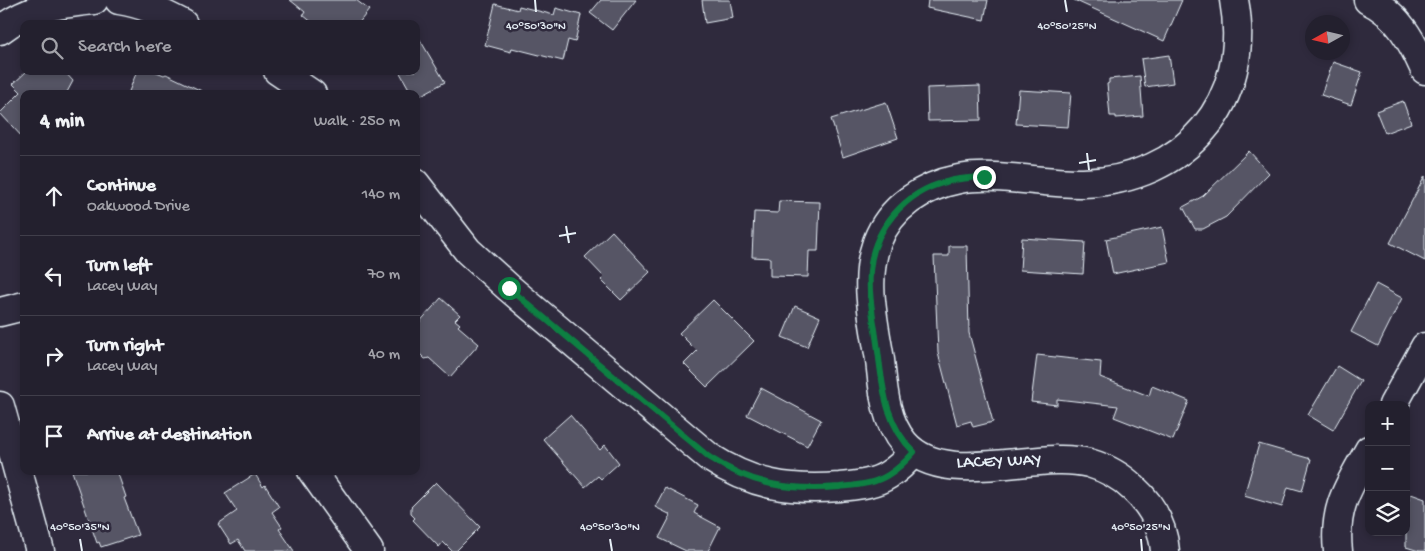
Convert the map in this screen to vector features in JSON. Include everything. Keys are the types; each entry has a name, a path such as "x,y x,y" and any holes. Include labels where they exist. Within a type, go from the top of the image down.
{"street":[{"path":"0,30 20,17 46,6 94,0"},
{"path":"119,0 150,7 175,20"},
{"path":"1368,0 1389,13 1399,24 1416,49 1425,70"},
{"name":"LACEY WAY","path":"1165,551 1160,525 1141,495 1127,482 1103,468 1073,460 995,466 958,465 926,459 904,443 896,432 887,406 872,303 870,271 872,256 886,225 896,211 911,198 927,188 945,182 964,178 984,177 1063,183 1105,181 1143,172 1178,154 1204,128 1216,112 1226,92 1237,53 1237,19 1240,1"},
{"path":"284,75 306,90"},
{"path":"420,189 468,251 480,262 709,457 724,467 749,478 774,485 812,489 873,482 903,465 914,452"},
{"path":"0,312 20,307"},
{"path":"1395,401 1425,348"},
{"path":"0,406 40,551"},
{"path":"1338,551 1337,525 1343,497 1365,457"},
{"path":"315,475 369,551"}],"building":[{"path":"290,0 356,0 369,10 361,20 309,20 303,15 305,12"},
{"path":"601,0 636,0 612,30 590,13"},
{"path":"702,0 730,0 733,18 705,23"},
{"path":"928,0 988,0 984,20 927,8"},
{"path":"1074,0 1182,0 1164,41"},
{"path":"495,4 518,10 519,6 554,15 556,8 581,15 575,42 568,40 563,61 512,48 511,52 485,45"},
{"path":"420,40 445,82 420,96 420,90 410,90 401,75 420,75"},
{"path":"1169,55 1173,83 1145,87 1141,59"},
{"path":"1333,62 1362,72 1351,105 1321,95"},
{"path":"23,75 68,75 73,81 68,90 20,91 13,84"},
{"path":"135,75 168,75 200,90 130,90"},
{"path":"1140,76 1143,116 1116,118 1116,116 1110,116 1107,84 1109,79"},
{"path":"980,86 981,120 928,121 927,88"},
{"path":"1019,90 1071,93 1068,127 1016,124"},
{"path":"20,93 20,135 0,113"},
{"path":"1403,101 1411,123 1385,133 1376,111"},
{"path":"886,102 898,138 843,157 831,119"},
{"path":"1249,151 1269,173 1226,217 1203,229 1195,229 1183,207 1203,196"},
{"path":"1425,176 1425,261 1390,243"},
{"path":"779,201 820,202 818,251 809,251 808,277 770,276 770,258 752,257 754,212 778,213"},
{"path":"1162,227 1169,262 1113,274 1106,239"},
{"path":"612,231 650,272 621,300 601,280 604,277 585,257"},
{"path":"1022,238 1085,242 1083,274 1020,270"},
{"path":"949,246 967,246 969,333 993,422 973,427 971,421 957,425 938,353 934,256 949,256"},
{"path":"1376,284 1402,298 1378,346 1351,332"},
{"path":"441,298 460,315 455,320 460,324 458,326 479,344 450,377 429,358 425,359 420,354 420,322"},
{"path":"713,300 754,341 707,387 684,364 697,351 679,333"},
{"path":"795,306 820,317 807,347 782,337"},
{"path":"1037,355 1101,362 1100,377 1149,396 1152,386 1189,401 1173,440 1114,417 1118,406 1057,399 1057,405 1031,402"},
{"path":"1337,366 1361,381 1333,430 1308,415"},
{"path":"761,388 821,420 807,446 747,415"},
{"path":"570,415 600,450 605,445 619,463 601,479 598,476 585,487 543,439"},
{"path":"1259,444 1311,459 1302,491 1288,487 1282,507 1244,496"},
{"path":"73,475 118,475 126,497 124,498 138,535 101,547 99,542 97,543"},
{"path":"256,475 263,487 265,485 279,507 272,512 282,527 279,529 294,551 245,551 238,540 231,544 218,524 237,511 225,493"},
{"path":"436,482 480,527 456,551 452,551 443,542 439,547 413,520 415,518 411,514 411,507"},
{"path":"665,488 698,505 694,513 720,527 708,551 686,551 659,538 671,515 655,507"},
{"path":"1411,494 1425,499 1425,551 1406,547 1406,536 1410,536"}],"route":[{"path":"509,288 709,457 724,467 758,481 791,488 812,489 873,482 880,480 903,465 914,452 896,432 884,393 870,287 872,256 886,225 896,211 911,198 927,188 945,182 964,178 984,177"}]}
